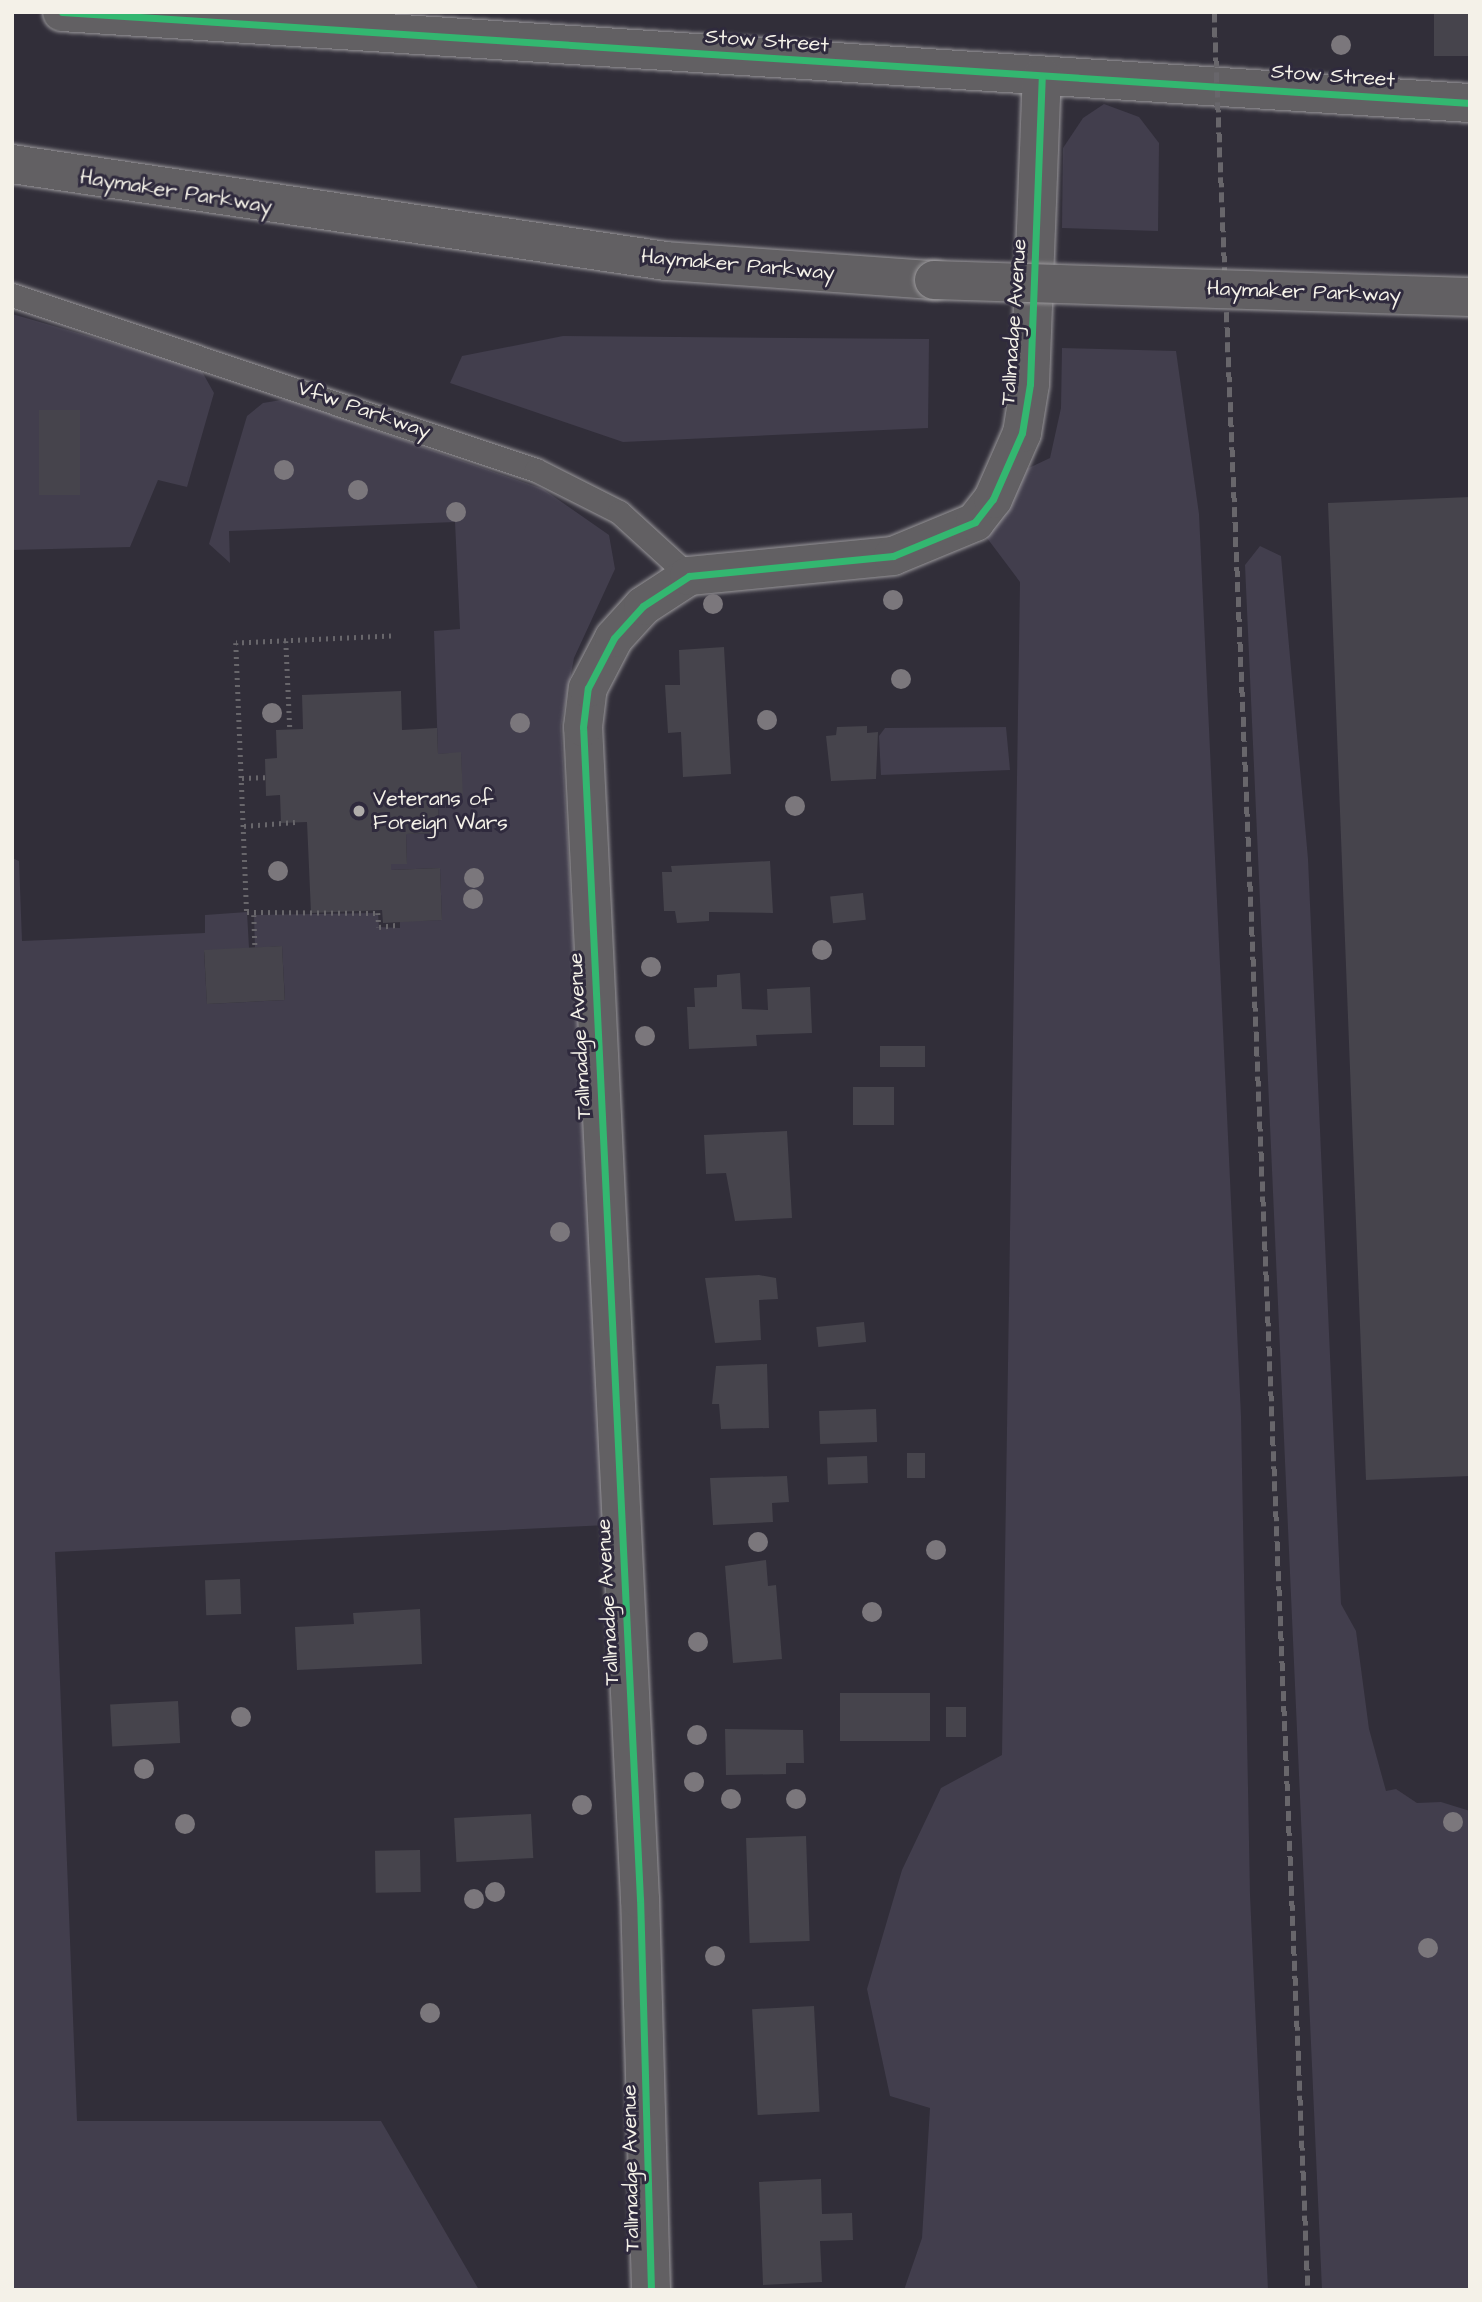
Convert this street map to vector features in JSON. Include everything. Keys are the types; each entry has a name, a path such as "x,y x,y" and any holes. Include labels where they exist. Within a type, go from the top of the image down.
{"street":[{"name":"Stow Street","path":"62,12 1470,103"},
{"name":"Tallmadge Avenue","path":"651,2290 641,1912 583,727 588,688 614,638 643,606 689,576 893,556 975,522 993,499 1022,433 1030,384 1042,76"},
{"name":"Haymaker Parkway","path":"12,164 666,261 934,280 1470,297"}],"lane":[{"name":"Vfw Parkway","path":"12,295 537,470 619,512 689,576"}],"path":[{"path":"391,636 236,643 247,912 254,915 378,913 379,927 396,925"},
{"path":"286,641 290,730"},
{"path":"242,778 265,777"},
{"path":"244,825 295,822"},
{"path":"254,915 255,948"}],"shaded area":[{"path":"1104,104 1139,117 1159,143 1158,231 1062,228 1063,148 1083,118"},
{"path":"12,314 200,368 214,393 187,487 158,480 130,547 12,550"},
{"path":"563,336 929,339 928,428 623,442 450,383 462,356"},
{"path":"1062,348 1176,351 1199,514 1241,1416 1250,1895 1268,2290 904,2290 922,2238 930,2108 890,2096 867,1989 902,1870 941,1788 1002,1755 1020,582 975,522 1003,480 1050,458 1061,408"},
{"path":"287,399 543,489 609,535 615,569 574,658 561,726 607,1525 55,1552 77,2121 381,2121 479,2290 12,2290 12,858 19,861 22,941 205,933 205,915 247,912 249,948 204,952 207,1004 285,1000 282,946 255,948 254,915 378,913 379,927 400,928 400,921 442,920 440,868 391,870 391,864 407,863 406,834 439,833 438,799 462,798 461,753 438,754 434,631 460,629 455,522 229,531 230,563 209,544 247,416 263,403"},
{"path":"1260,546 1281,556 1308,859 1341,1604 1356,1631 1369,1729 1386,1791 1396,1789 1417,1803 1441,1802 1470,1811 1470,2290 1322,2290 1245,565"},
{"path":"1006,727 1010,770 881,775 879,736 885,728"}],"building":[{"path":"1434,12 1470,12 1470,56 1434,56"},
{"path":"39,410 80,410 80,495 39,495"},
{"path":"1470,497 1470,1476 1366,1480 1328,503"},
{"path":"724,647 731,774 683,777 681,732 668,733 665,685 680,685 679,650"},
{"name":"Veterans of Foreign Wars","path":"401,691 402,730 437,728 438,754 461,752 463,798 438,799 439,833 406,834 407,864 391,864 391,870 440,868 442,920 383,923 382,910 311,913 307,822 281,823 280,795 266,796 265,759 277,758 276,730 303,729 302,695"},
{"path":"867,726 867,733 878,732 876,779 831,781 826,736 836,735 837,727"},
{"path":"770,861 773,913 709,912 709,921 677,923 675,911 664,911 662,872 672,872 671,866"},
{"path":"863,893 866,920 833,923 830,896"},
{"path":"282,946 285,1000 207,1004 204,950"},
{"path":"740,973 742,1009 768,1010 767,989 810,987 812,1033 756,1035 757,1046 689,1049 687,1007 695,1007 694,988 717,987 717,975"},
{"path":"880,1046 925,1046 925,1067 880,1067"},
{"path":"853,1087 894,1087 894,1125 853,1125"},
{"path":"787,1131 792,1218 735,1221 726,1173 706,1174 704,1135"},
{"path":"759,1275 776,1278 778,1299 759,1300 761,1340 715,1343 705,1278"},
{"path":"864,1322 866,1342 818,1347 816,1327"},
{"path":"767,1364 769,1428 721,1429 719,1404 712,1404 716,1366"},
{"path":"876,1409 877,1442 820,1444 819,1411"},
{"path":"907,1453 925,1453 925,1478 907,1478"},
{"path":"867,1456 868,1483 828,1484 827,1457"},
{"path":"787,1476 789,1502 772,1503 773,1522 713,1525 710,1478"},
{"path":"766,1560 768,1586 776,1585 782,1659 733,1663 725,1566"},
{"path":"240,1579 241,1614 206,1615 205,1580"},
{"path":"420,1609 422,1664 297,1670 295,1627 354,1624 353,1613"},
{"path":"840,1693 930,1693 930,1741 840,1741"},
{"path":"178,1701 180,1743 112,1747 110,1705"},
{"path":"946,1707 966,1707 966,1737 946,1737"},
{"path":"725,1729 803,1730 804,1763 786,1763 786,1774 726,1775"},
{"path":"531,1814 533,1858 456,1862 454,1818"},
{"path":"806,1836 810,1941 750,1943 746,1838"},
{"path":"420,1850 421,1892 376,1893 375,1851"},
{"path":"814,2006 820,2112 758,2115 752,2009"},
{"path":"821,2179 822,2214 852,2213 853,2240 820,2241 822,2282 763,2285 759,2182"}],"railway":[{"path":"1214,12 1308,2290"}],"cycle path":[{"path":"62,12 1470,103"},
{"path":"651,2290 640,1899 583,727 588,688 614,638 643,606 689,576 893,556 975,522 993,499 1022,433 1030,384 1042,76"}],"place":[{"name":"Veterans of Foreign Wars","path":"359,811"}]}
